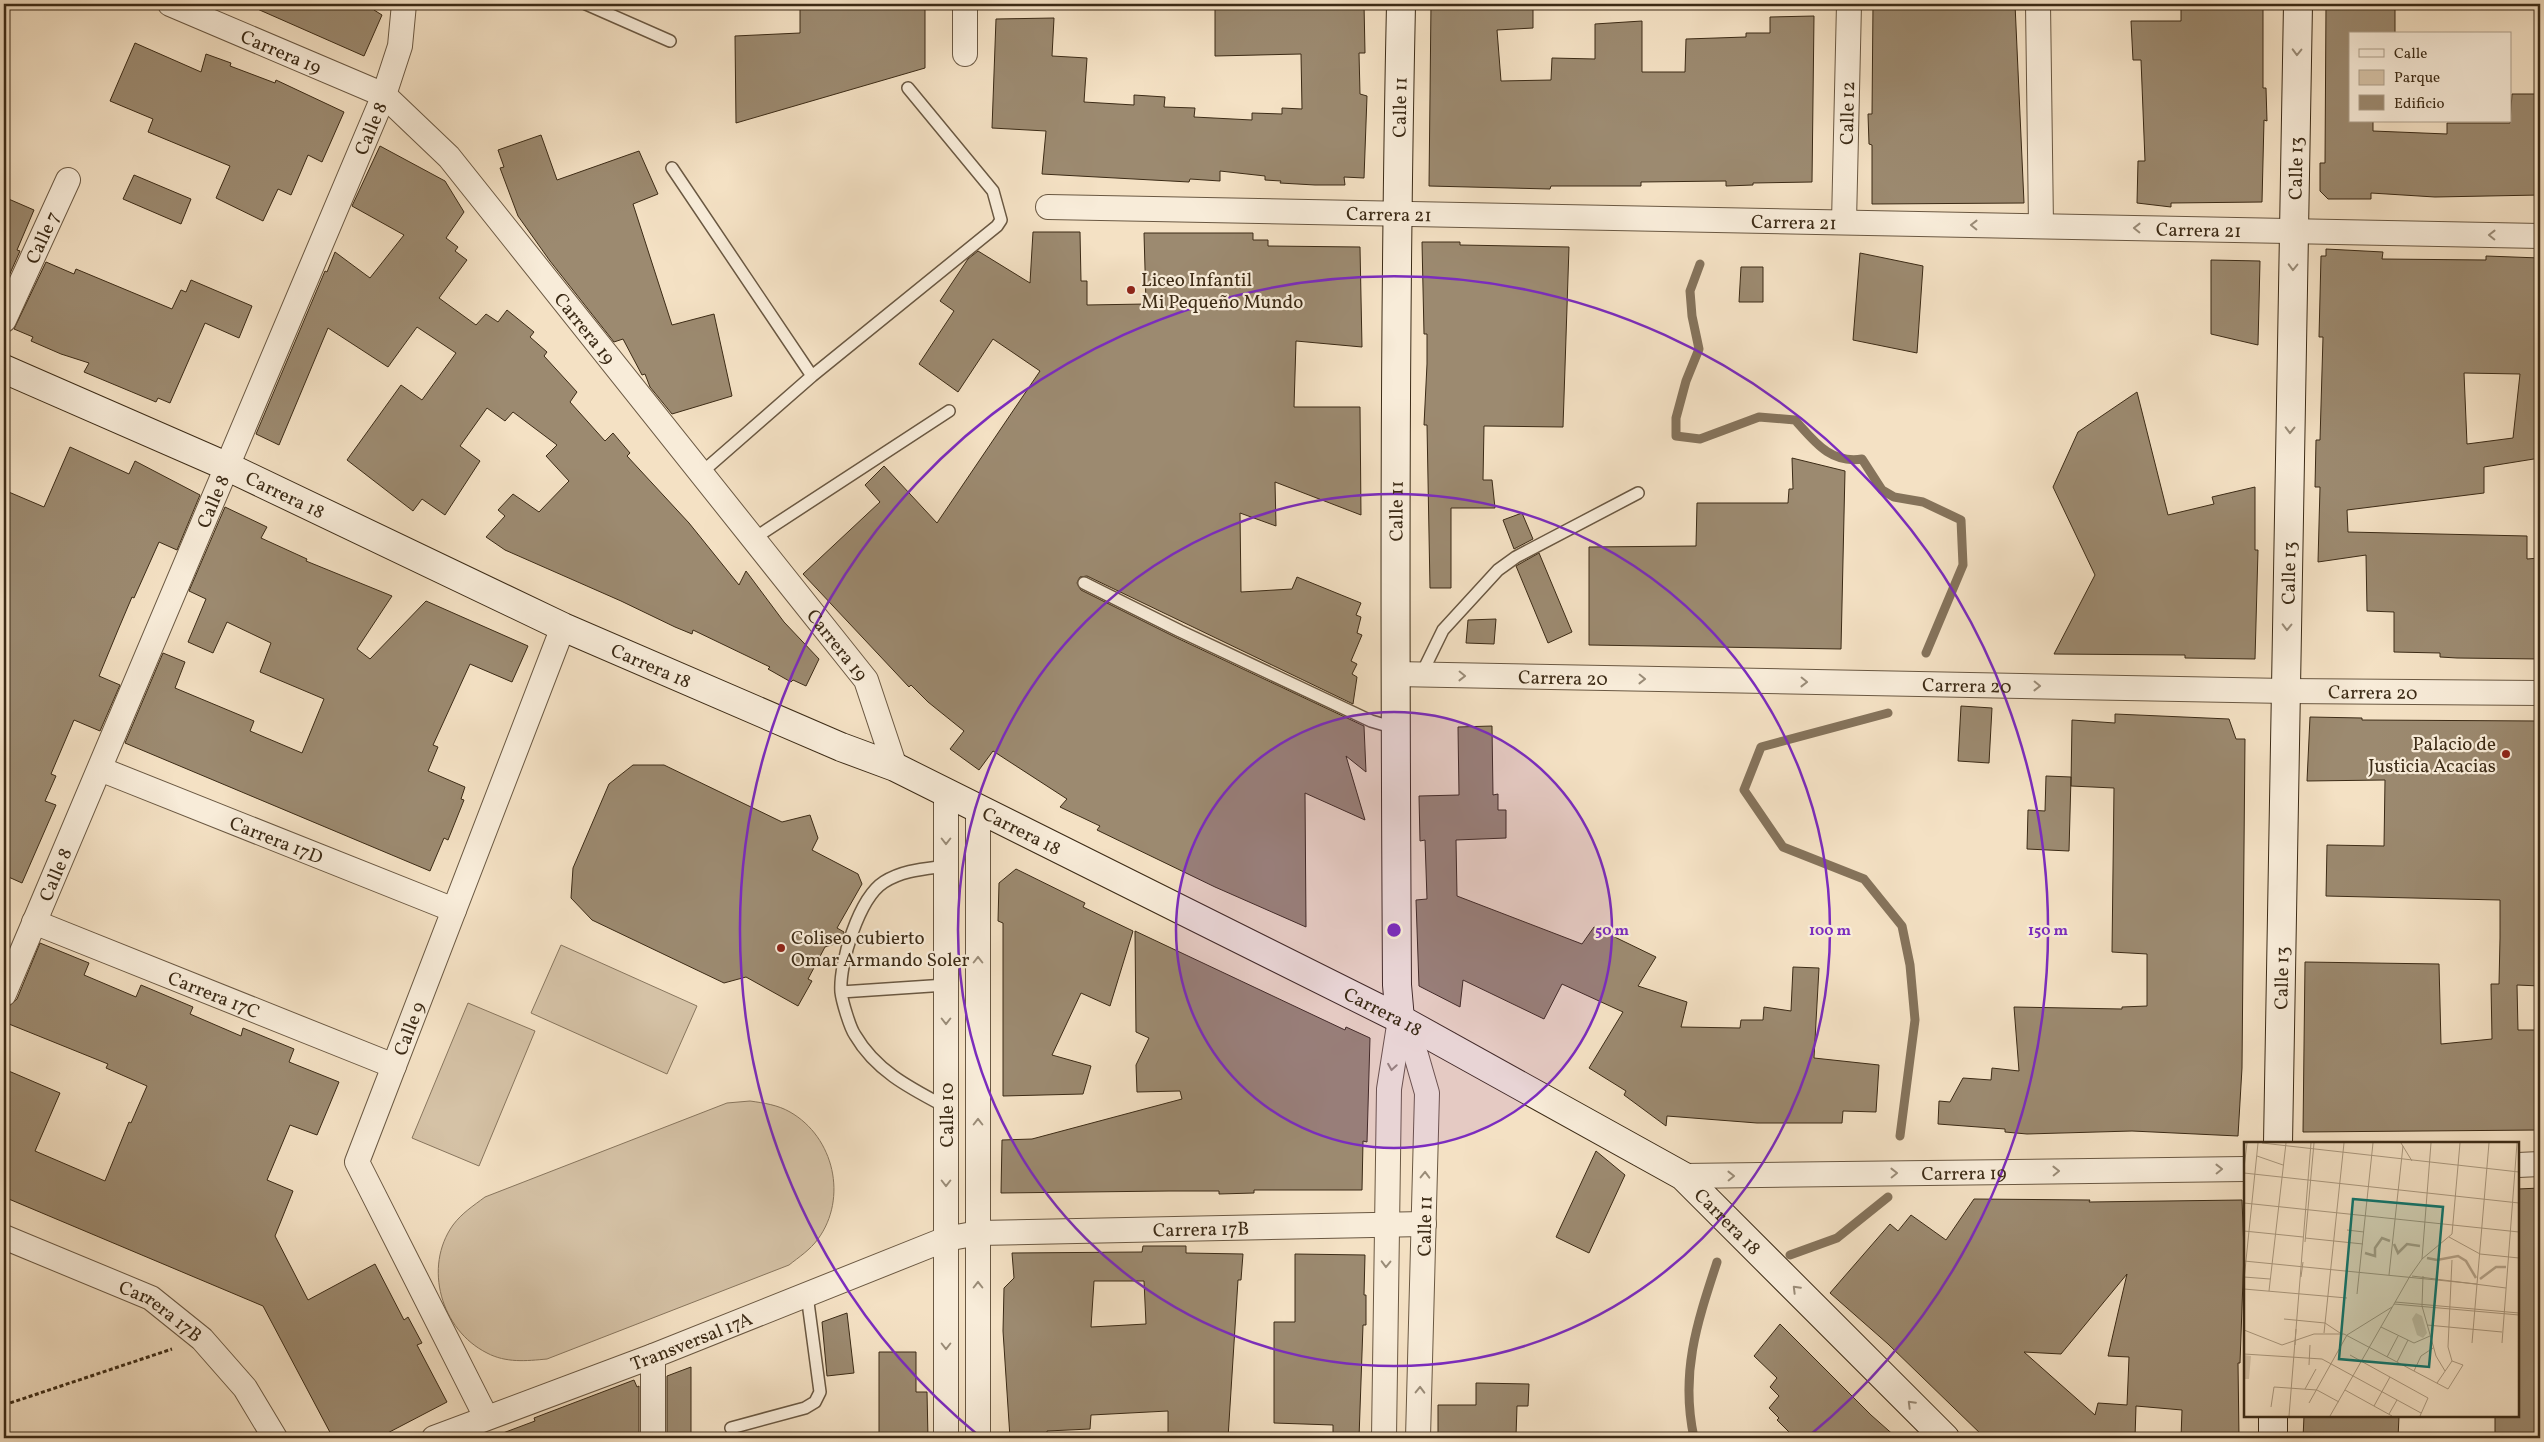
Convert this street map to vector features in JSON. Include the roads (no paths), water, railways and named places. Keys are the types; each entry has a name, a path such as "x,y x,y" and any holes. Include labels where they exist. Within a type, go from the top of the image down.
{"street":[{"name":"Carrera 19","path":"170,4 384,95 449,157 866,680 896,767"},
{"name":"Calle 8","path":"4,994 384,95 400,46 404,4"},
{"path":"965,4 965,54"},
{"name":"Calle 11","path":"1384,1438 1389,1089 1400,1019 1397,985 1395,728 1408,674 1396,214 1401,4"},
{"name":"Calle 12","path":"1844,222 1849,4"},
{"path":"2038,4 2041,226"},
{"name":"Calle 13","path":"2278,1142 2298,4"},
{"name":"Calle 7","path":"4,320 68,180"},
{"name":"Carrera 21","path":"1048,207 2540,236"},
{"name":"Carrera 18","path":"4,369 226,466 563,627 631,654 840,747 896,767 1400,1019 1683,1176 1945,1438"},
{"name":"Calle 9","path":"486,1418 357,1162 563,627"},
{"name":"Carrera 20","path":"1408,674 2286,691 2540,693"},
{"name":"Carrera 17D","path":"100,768 454,910"},
{"name":"Calle 10","path":"946,792 946,1438"},
{"name":"Calle 10","path":"978,809 978,1438"},
{"name":"Carrera 17C","path":"34,922 394,1066"},
{"name":"Calle 11","path":"1400,1019 1416,1055 1427,1093 1418,1438"},
{"path":"2519,1165 2540,1164"},
{"name":"Carrera 19","path":"1683,1176 2244,1169"},
{"name":"Carrera 17B","path":"946,1239 978,1233 1424,1224"},
{"name":"Carrera 17B","path":"4,1237 151,1298 202,1339 245,1388 275,1438"},
{"name":"Transversal 17A","path":"434,1438 653,1356 946,1239"},
{"path":"653,1356 653,1438"},
{"path":"2273,1417 2273,1438"}],"lane":[{"path":"586,4 670,41"},
{"path":"701,473 812,376 997,226 1001,220 993,191 908,88"},
{"path":"672,168 812,376"},
{"path":"753,539 949,411"},
{"path":"1408,674 1443,630 1498,570 1516,557 1638,493"},
{"path":"1084,583 1371,722 1395,728"},
{"path":"946,866 902,872 882,883 861,908 847,949 841,992 854,1034 879,1066 901,1084 946,1107"},
{"path":"841,992 946,985"},
{"path":"731,1428 806,1408 815,1402 820,1392 807,1295"}],"waterway":[{"path":"1700,264 1690,291 1692,316 1699,349 1686,381 1676,418 1676,436 1700,439 1759,417 1795,420 1816,443 1832,454 1851,460 1862,459 1882,490 1894,497 1923,502 1961,520 1963,565 1926,653"},
{"path":"1888,713 1761,747 1744,790 1783,847 1864,879 1902,926 1910,965 1915,1020 1900,1136"},
{"path":"1790,1255 1837,1238 1888,1197"},
{"path":"1694,1438 1690,1414 1690,1370 1697,1327 1717,1262"}],"place":[{"name":"Liceo Infantil Mi Pequeño Mundo","path":"1131,290"},
{"name":"Palacio de Justicia Acacias","path":"2506,754"},
{"name":"Coliseo cubierto Omar Armando Soler","path":"781,948"}]}
